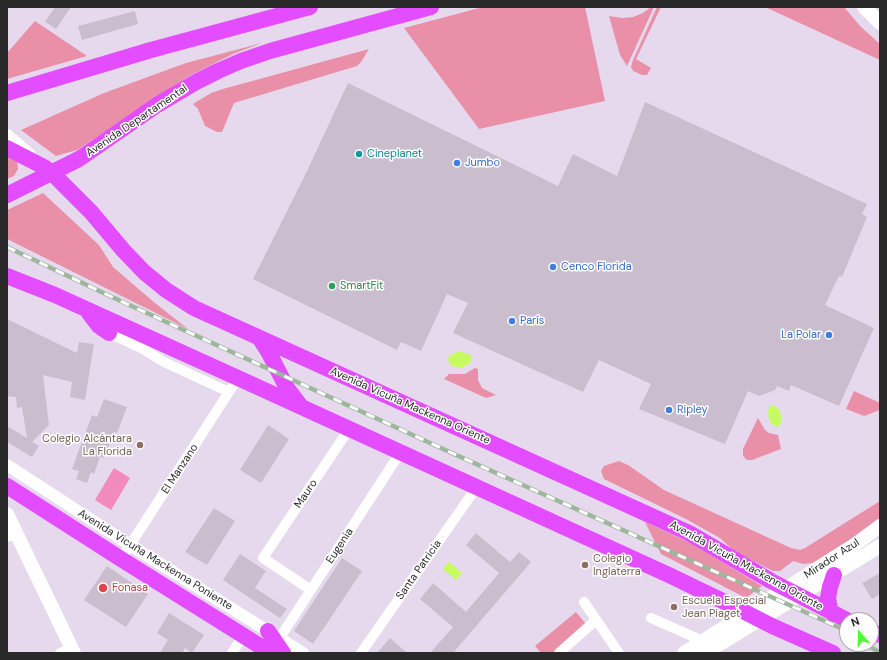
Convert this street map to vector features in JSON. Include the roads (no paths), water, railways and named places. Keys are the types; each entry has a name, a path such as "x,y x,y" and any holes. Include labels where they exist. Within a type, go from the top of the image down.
{"main road":[{"path":"7,93 137,54 310,7"},
{"name":"Avenida Departamental","path":"7,195 48,170 79,159 139,116 174,94 230,66 270,51 431,7"},
{"path":"864,7 880,23"},
{"path":"7,136 48,170"},
{"name":"Avenida Vicuña Mackenna Oriente","path":"7,148 48,170 91,212 133,260 160,286 194,308 690,533 792,592 839,616"},
{"path":"7,276 86,309 238,378 833,653"},
{"path":"86,309 99,326 109,333"},
{"path":"260,339 287,388 302,408"},
{"name":"Avenida Vicuña Mackenna Poniente","path":"7,486 271,653"},
{"path":"7,514 12,536 69,652"},
{"name":"Mirador Azul","path":"684,653 708,649 754,616 792,592 880,526"},
{"name":"Mirador Azul","path":"792,592 834,574 880,546"},
{"path":"834,574 828,598 830,609 839,616"}],"street":[{"path":"109,333 141,348 164,362 229,392"},
{"name":"El Manzano","path":"121,559 238,378"},
{"name":"Mauro","path":"311,590 263,558 349,429"},
{"name":"Eugenia","path":"277,641 400,453"},
{"name":"Avenida Vicuña Mackenna Poniente","path":"7,465 277,641 303,653"},
{"name":"Santa Patricia","path":"361,653 476,488"},
{"path":"584,602 618,653"},
{"path":"651,618 708,649"},
{"path":"559,653 596,620"},
{"path":"232,653 243,636"}],"railway":[{"path":"7,247 112,297 454,454 839,627"}],"place":[{"name":"Cineplanet","path":"359,154"},
{"name":"Jumbo","path":"457,163"},
{"name":"Cenco Florida","path":"553,267"},
{"name":"SmartFit","path":"332,286"},
{"name":"París","path":"512,321"},
{"name":"La Polar","path":"829,335"},
{"name":"Ripley","path":"669,410"},
{"name":"Colegio Alcántara La Florida","path":"140,445"},
{"name":"Colegio Inglaterra","path":"585,565"},
{"name":"Fonasa","path":"103,588"},
{"name":"Escuela Especial Jean Piaget","path":"674,607"}]}
